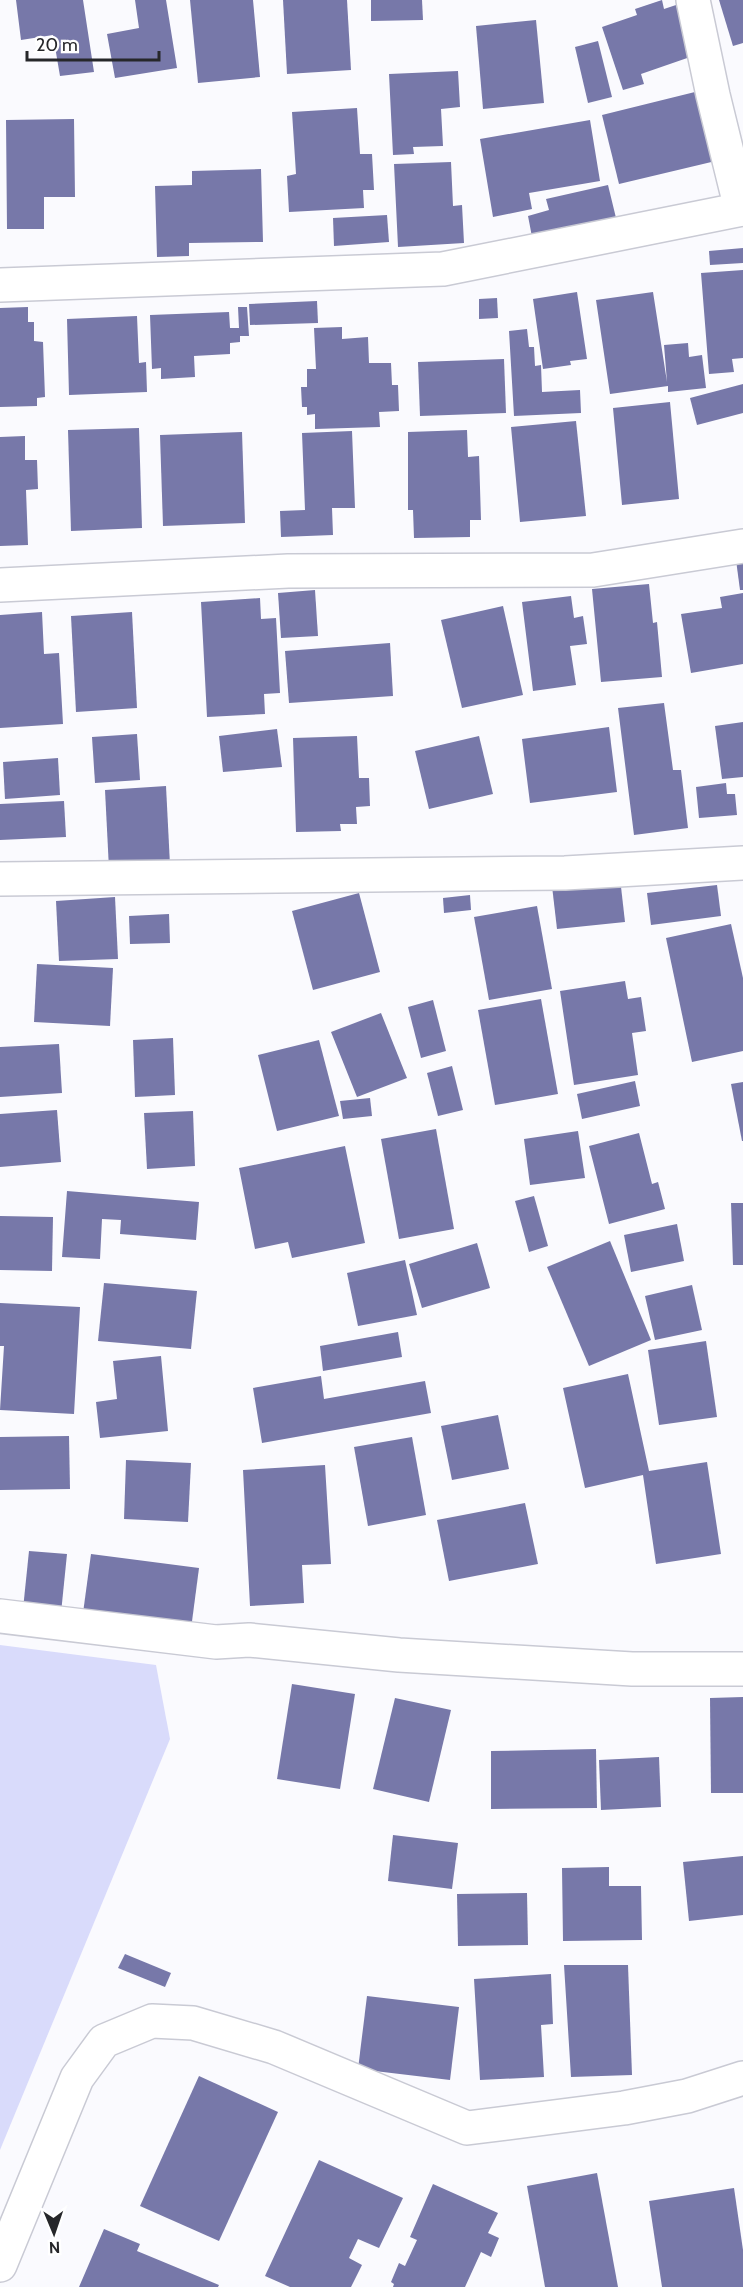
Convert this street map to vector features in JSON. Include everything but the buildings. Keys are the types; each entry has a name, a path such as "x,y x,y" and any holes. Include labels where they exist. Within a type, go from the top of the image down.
{"street":[{"path":"0,285 443,269 742,209 713,95 693,0"},
{"path":"0,585 288,571 592,570 743,546"},
{"path":"0,879 565,873 743,863"},
{"path":"0,1616 216,1642 249,1640 399,1655 632,1669 743,1669"},
{"path":"0,2265 77,2078 104,2042 153,2021 193,2023 274,2047 467,2128 624,2108 687,2096 743,2078"}],"shaded area":[{"path":"0,1645 156,1665 170,1739 0,2150"}]}
